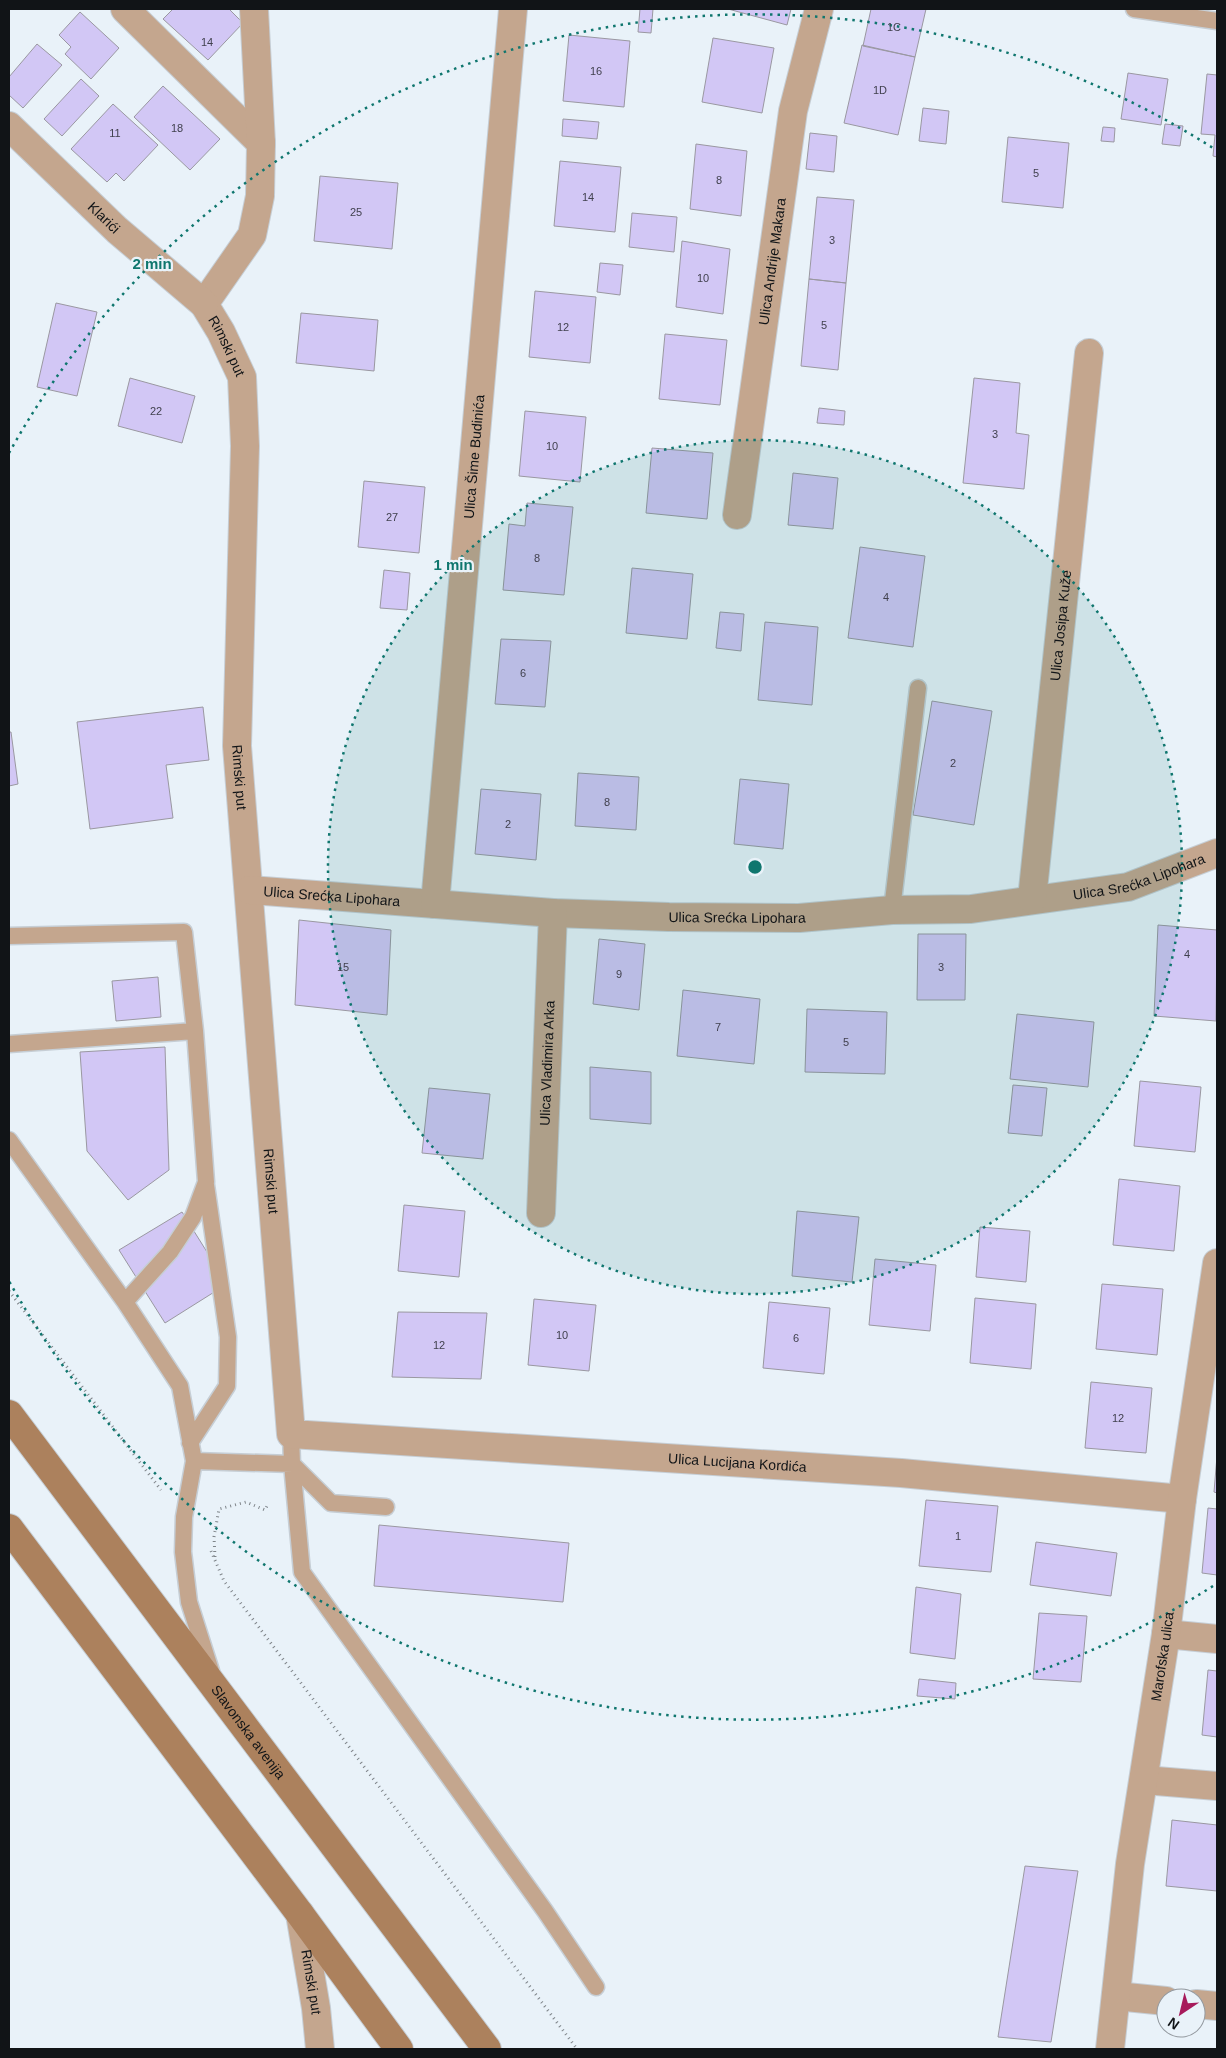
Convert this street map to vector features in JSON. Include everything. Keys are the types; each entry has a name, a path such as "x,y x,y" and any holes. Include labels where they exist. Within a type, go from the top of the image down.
{"main road":[{"name":"Slavonska avenija","path":"9,1414 487,2049"},
{"path":"9,1528 300,1914 399,2049"}],"street":[{"path":"125,9 261,143"},
{"name":"Rimski put","path":"254,9 261,143 260,196 252,235 204,304 221,332 242,377 245,446 238,746 291,1434"},
{"name":"Ulica Šime Budinića","path":"435,904 513,9"},
{"name":"Ulica Andrije Makara","path":"737,515 793,111 819,9"},
{"name":"Klarići","path":"9,126 116,230 204,304"},
{"name":"Ulica Josipa Kuže","path":"1032,899 1089,353"},
{"name":"Ulica Srećka Lipohara","path":"250,890 553,913 669,918 799,918 892,910 972,909 1032,899 1128,887 1217,853"},
{"name":"Ulica Vladimira Arka","path":"541,1213 553,913"},
{"name":"Marofska ulica","path":"1110,2049 1130,1864 1166,1634 1182,1499 1217,1263"},
{"name":"Ulica Lucijana Kordića","path":"291,1434 900,1473 1182,1499"},
{"path":"1166,1634 1217,1638"},
{"path":"1144,1780 1217,1786"},
{"name":"Rimski put","path":"300,1914 316,2008 320,2049"},
{"path":"1116,1996 1156,2000"}],"lane":[{"path":"1134,9 1217,20"},
{"path":"892,910 918,688"},
{"path":"9,936 184,932 206,1182 228,1337 227,1386 190,1443"},
{"path":"9,1044 194,1031"},
{"path":"9,1140 125,1302 180,1386 194,1461 184,1517 183,1552 189,1602 217,1690"},
{"path":"125,1302 170,1252 193,1217 206,1182"},
{"path":"291,1434 302,1572 534,1895 596,1987"},
{"path":"194,1461 292,1464 331,1503 386,1507"}],"path":[{"path":"9,1290 150,1476"},
{"path":"215,1557 214,1537 219,1509 246,1502 265,1510 292,1464"},
{"path":"207,1545 215,1557 224,1581 577,2049"}],"building":[{"path":"173,9 229,9 243,23 208,60 163,19"},
{"path":"640,9 653,9 651,33 638,32"},
{"path":"728,9 791,9 787,25"},
{"path":"871,9 926,9 915,57 863,46"},
{"path":"80,12 119,48 91,79 65,54 71,47 59,35"},
{"path":"569,35 630,41 624,107 563,101"},
{"path":"713,38 774,48 762,113 702,102"},
{"path":"37,44 62,65 23,108 9,95 9,77"},
{"path":"862,45 915,57 898,135 844,123"},
{"path":"1128,73 1168,79 1161,125 1121,119"},
{"path":"1207,74 1217,75 1217,157 1213,156 1215,135 1201,134"},
{"path":"81,79 99,96 62,136 44,119"},
{"path":"163,86 220,139 190,170 134,117"},
{"path":"113,104 158,145 124,181 116,173 107,182 71,149"},
{"path":"923,108 949,111 946,144 919,141"},
{"path":"563,119 599,122 597,139 562,136"},
{"path":"1165,124 1183,126 1180,146 1162,144"},
{"path":"1103,127 1115,128 1114,142 1101,141"},
{"path":"810,133 837,136 834,172 806,169"},
{"path":"1008,137 1069,143 1063,208 1002,202"},
{"path":"696,144 747,151 741,216 690,209"},
{"path":"560,161 621,167 615,232 554,226"},
{"path":"320,176 398,183 392,249 314,241"},
{"path":"817,197 854,200 846,283 809,279"},
{"path":"632,213 677,217 674,252 629,247"},
{"path":"682,241 730,249 723,314 676,307"},
{"path":"600,263 623,265 620,295 597,292"},
{"path":"809,279 846,283 838,370 801,366"},
{"path":"535,291 596,297 590,363 529,357"},
{"path":"56,303 97,312 77,396 37,387"},
{"path":"301,313 378,320 374,371 296,363"},
{"path":"665,334 727,340 720,405 659,399"},
{"path":"130,378 195,396 182,443 118,426"},
{"path":"974,378 1020,383 1016,433 1029,435 1024,489 963,483"},
{"path":"819,408 845,411 844,425 817,423"},
{"path":"525,411 586,417 580,482 519,476"},
{"path":"652,448 713,453 707,519 646,513"},
{"path":"793,473 838,478 833,529 788,525"},
{"path":"364,481 425,487 419,553 358,547"},
{"path":"527,503 573,507 564,595 503,590 509,524 525,526"},
{"path":"860,547 925,556 913,647 848,638"},
{"path":"632,568 693,574 687,639 626,633"},
{"path":"384,570 410,573 407,610 380,608"},
{"path":"720,612 744,614 741,651 716,648"},
{"path":"765,622 818,627 812,705 758,700"},
{"path":"501,639 551,641 545,707 495,704"},
{"path":"932,701 992,711 974,825 913,815"},
{"path":"203,707 209,760 166,765 173,818 90,829 77,722"},
{"path":"9,732 11,732 18,784 9,786"},
{"path":"578,773 639,777 636,830 575,826"},
{"path":"740,779 789,784 783,849 734,844"},
{"path":"481,789 541,794 536,860 475,854"},
{"path":"299,920 391,930 387,1015 295,1005"},
{"path":"1158,925 1217,930 1216,1021 1154,1016"},
{"path":"918,934 966,934 965,1000 917,1000"},
{"path":"599,939 645,944 639,1010 593,1004"},
{"path":"158,977 161,1017 116,1021 112,981"},
{"path":"683,990 760,999 754,1064 677,1056"},
{"path":"807,1009 887,1012 885,1074 805,1072"},
{"path":"1017,1014 1094,1022 1088,1087 1010,1079"},
{"path":"165,1047 169,1170 128,1200 87,1151 80,1052"},
{"path":"590,1067 651,1072 651,1124 590,1119"},
{"path":"1140,1081 1201,1087 1195,1152 1134,1146"},
{"path":"1013,1085 1047,1088 1042,1136 1008,1133"},
{"path":"429,1088 490,1094 483,1159 422,1153"},
{"path":"1119,1179 1180,1186 1174,1251 1113,1245"},
{"path":"404,1205 465,1211 459,1277 398,1271"},
{"path":"797,1211 859,1217 852,1282 792,1276"},
{"path":"182,1212 227,1284 165,1323 119,1250"},
{"path":"980,1227 1030,1231 1026,1282 976,1277"},
{"path":"875,1259 936,1265 930,1331 869,1325"},
{"path":"1102,1284 1163,1289 1157,1355 1096,1349"},
{"path":"975,1298 1036,1304 1031,1369 970,1363"},
{"path":"534,1299 596,1305 589,1371 528,1365"},
{"path":"769,1302 830,1308 824,1374 763,1368"},
{"path":"398,1312 487,1313 481,1379 392,1377"},
{"path":"1091,1382 1152,1388 1146,1453 1085,1448"},
{"path":"1217,1456 1217,1493 1214,1492"},
{"path":"926,1500 998,1506 991,1572 919,1566"},
{"path":"1208,1508 1217,1509 1217,1575 1202,1573"},
{"path":"379,1525 569,1543 563,1602 374,1586"},
{"path":"1036,1542 1117,1553 1111,1596 1030,1585"},
{"path":"916,1587 961,1594 955,1659 910,1653"},
{"path":"1039,1613 1087,1616 1081,1682 1033,1679"},
{"path":"1208,1670 1217,1671 1217,1737 1202,1735"},
{"path":"919,1679 956,1683 955,1699 917,1696"},
{"path":"1172,1820 1217,1825 1217,1891 1166,1886"},
{"path":"1025,1866 1078,1871 1051,2042 998,2037"}]}
